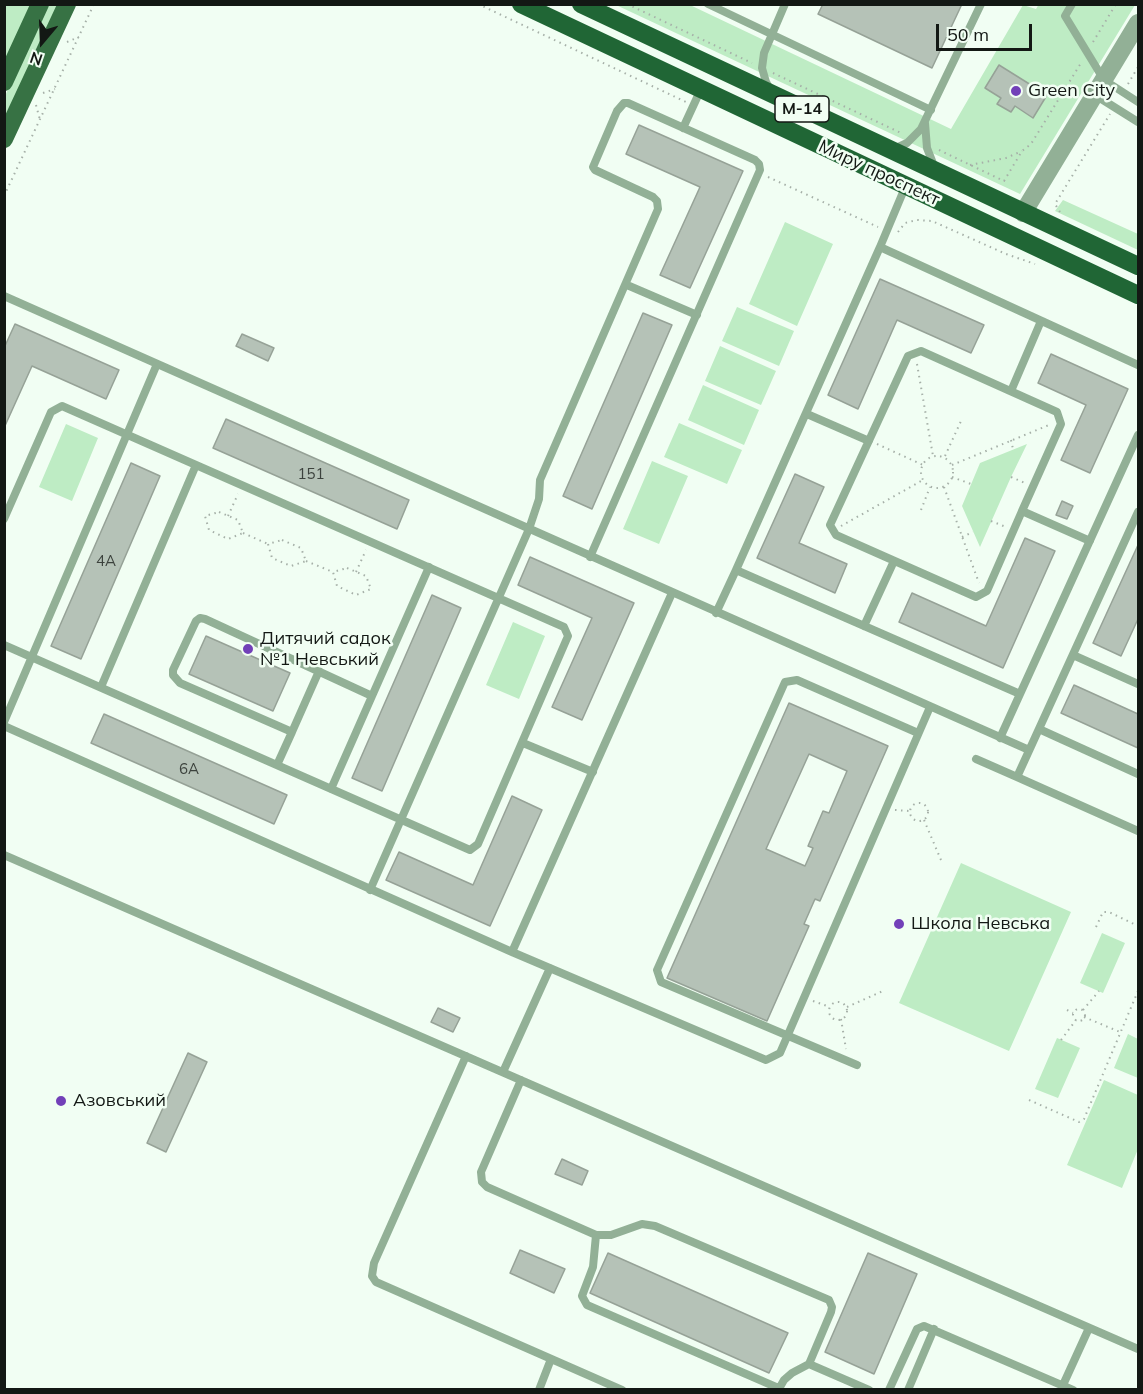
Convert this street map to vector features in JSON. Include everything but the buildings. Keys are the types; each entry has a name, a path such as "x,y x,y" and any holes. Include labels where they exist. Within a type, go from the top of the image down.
{"highway":[{"name":"Миру проспект","path":"521,4 698,97 906,185 1138,295"},
{"name":"Миру проспект","path":"581,4 1138,266"},
{"path":"1010,235 1023,213"}],"main road":[{"path":"4,82 40,4"},
{"path":"4,139 67,4"}],"street":[{"path":"1023,213 1138,22"}],"lane":[{"path":"708,4 931,110"},
{"path":"774,95 766,82 762,68 764,53 785,4"},
{"path":"890,150 913,138 925,121 981,4"},
{"path":"1072,4 1065,16 1087,52 1099,87 1114,107 1138,122"},
{"path":"1099,87 1123,92 1138,102"},
{"path":"683,128 698,97"},
{"path":"370,890 529,529 539,499 540,480 627,285 658,205 653,197 592,167 616,111 624,103 628,103 755,160 759,164 759,173 590,556"},
{"path":"925,121 926,144 931,161 938,172"},
{"path":"716,613 807,414 906,185"},
{"path":"880,247 1138,365"},
{"path":"627,285 697,315"},
{"path":"5,298 1029,750"},
{"path":"1011,391 1041,321"},
{"path":"921,351 1057,412 1060,420 1061,424 987,591 976,597 836,536 830,525 908,356 915,353 921,351"},
{"path":"157,364 4,724 370,890 766,1060 780,1053 930,707"},
{"path":"4,645 470,850 478,844 568,636 564,627 62,406 51,412 6,513"},
{"path":"807,414 869,441"},
{"path":"1000,738 1138,435"},
{"path":"101,687 196,465"},
{"path":"1022,512 1090,541"},
{"path":"1017,777 1138,512"},
{"path":"864,626 894,561"},
{"path":"332,789 429,567"},
{"path":"736,570 1020,694"},
{"path":"512,952 672,593"},
{"path":"292,732 180,683 173,675 173,670 192,626 200,618 372,696"},
{"path":"1073,655 1138,684"},
{"path":"277,765 318,671"},
{"path":"857,1065 661,982 657,970 785,682 797,680 918,733"},
{"path":"1039,729 1138,774"},
{"path":"523,743 592,772"},
{"path":"976,759 1138,831"},
{"path":"4,855 1138,1349"},
{"path":"503,1072 550,968"},
{"path":"466,1056 374,1263 372,1276 376,1282 622,1389"},
{"path":"521,1080 481,1172 482,1182 486,1187 596,1235 610,1234 642,1224 655,1226 829,1300 832,1307 831,1312 809,1364 792,1373 780,1387 776,1388 587,1305 582,1296 593,1267 596,1235"},
{"path":"889,1389 917,1329 924,1326 1073,1389"},
{"path":"1063,1385 1089,1328"},
{"path":"908,1389 934,1329"},
{"path":"539,1389 551,1359"},
{"path":"809,1364 869,1389"}],"path":[{"path":"4,196 94,4"},
{"path":"478,4 698,97"},
{"path":"627,4 913,138"},
{"path":"970,165 988,163 1022,151 1031,144 1116,4"},
{"path":"64,43 79,37"},
{"path":"1123,92 1138,67"},
{"path":"41,94 55,89"},
{"path":"36,104 40,121"},
{"path":"1061,213 1055,204 1114,107"},
{"path":"926,144 1004,181 1022,151"},
{"path":"759,173 897,235 905,223 917,220 932,221 1036,265"},
{"path":"915,353 933,456"},
{"path":"952,465 1060,420"},
{"path":"944,457 960,421"},
{"path":"1011,440 1013,449"},
{"path":"869,441 923,465"},
{"path":"933,456 944,457 952,465 952,477 944,487 930,487 923,480 921,472 923,465 933,456"},
{"path":"952,477 971,484"},
{"path":"1011,477 1033,486"},
{"path":"833,530 923,480"},
{"path":"228,516 242,485"},
{"path":"921,510 930,487"},
{"path":"944,487 983,594"},
{"path":"243,533 228,539 209,530 205,516 219,512 238,520 243,533 268,544 282,540 301,548 306,561"},
{"path":"991,521 1014,531"},
{"path":"963,537 973,532"},
{"path":"356,572 370,542"},
{"path":"268,544 272,558 291,566 306,561 333,572 347,568 366,576 371,589 356,595 337,586 333,572"},
{"path":"910,811 916,804 925,806 928,813 924,820"},
{"path":"885,809 910,811"},
{"path":"910,811 914,820 924,820"},
{"path":"924,820 941,860"},
{"path":"1096,927 1102,912 1109,912 1138,926"},
{"path":"846,1007 883,991"},
{"path":"1084,1017 1083,1010 1099,991"},
{"path":"1029,1100 1079,1122 1084,1119 1138,991"},
{"path":"804,998 830,1007"},
{"path":"830,1007 838,1002 846,1007"},
{"path":"830,1007 832,1017 841,1019"},
{"path":"841,1019 846,1014 846,1007"},
{"path":"1073,1013 1077,1009 1083,1010"},
{"path":"1067,1010 1073,1013 1076,1020"},
{"path":"1084,1017 1121,1032"},
{"path":"1061,1040 1076,1020 1084,1017"},
{"path":"841,1019 848,1061"}],"green space":[{"path":"1039,4 1135,5 1020,194 616,5 690,5 951,129 1023,5 1036,9"},
{"path":"4,5 31,5 4,62"},
{"path":"47,5 60,5 5,125 5,96"},
{"path":"1063,200 1138,234 1138,250 1055,211"},
{"path":"785,222 833,244 797,326 749,304"},
{"path":"737,307 794,331 779,366 722,341"},
{"path":"720,346 776,371 761,405 705,381"},
{"path":"703,385 759,410 744,445 688,420"},
{"path":"679,423 742,450 727,484 664,457"},
{"path":"66,424 98,438 72,501 39,487"},
{"path":"1027,444 980,547 962,506 980,463"},
{"path":"652,461 688,476 659,544 623,529"},
{"path":"513,622 545,636 519,699 486,685"},
{"path":"961,863 1071,912 1009,1051 899,1003"},
{"path":"1102,933 1125,943 1103,993 1080,983"},
{"path":"1128,1034 1138,1039 1138,1078 1114,1068"},
{"path":"1057,1038 1080,1048 1058,1098 1035,1089"},
{"path":"1104,1080 1138,1095 1138,1149 1122,1188 1067,1165"}],"place":[{"name":"Green City","path":"1016,91"},
{"name":"Дитячий садок №1 Невський","path":"248,649"},
{"name":"Школа Невська","path":"899,924"},
{"name":"Азовський","path":"61,1101"}]}
